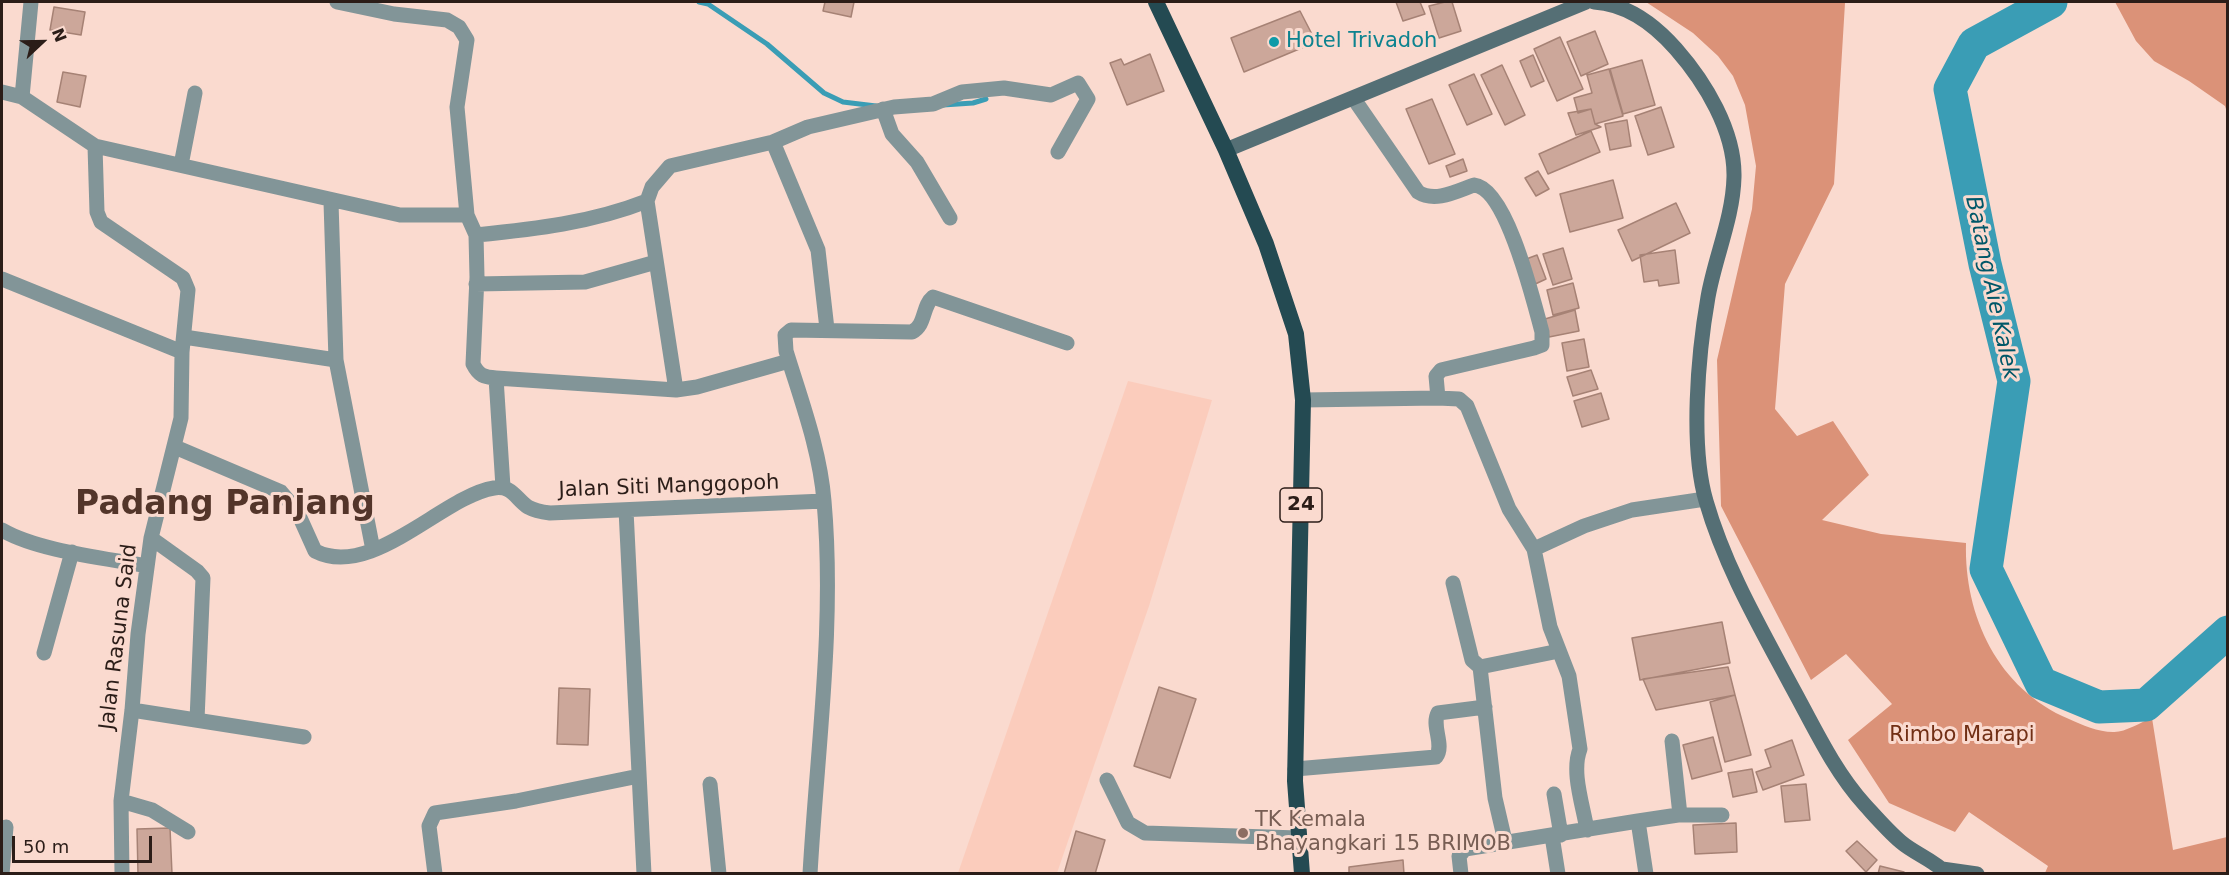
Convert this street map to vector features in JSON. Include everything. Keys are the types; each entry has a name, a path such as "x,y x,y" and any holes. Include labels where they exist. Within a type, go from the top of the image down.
{"highway":[{"path":"1156,2 1226,150"},
{"name":"24","path":"1226,150 1266,244 1288,304 1296,334 1303,400 1295,769 1302,873"}],"main road":[{"path":"1226,150 1354,99 1565,8 1586,2"},
{"path":"1594,2 1611,3 1637,15 1662,33 1692,68 1717,111 1729,143 1734,176 1729,212 1708,297 1701,347 1698,438 1705,499 1730,566 1833,761 1863,803 1901,842 1945,871 1977,873"}],"street":[{"path":"22,97 31,2"},
{"path":"337,2 394,14 447,20 464,33 467,53 459,81 457,107 467,215 476,236 473,364 483,376 676,390 706,385 789,361"},
{"path":"676,390 647,201 652,188 670,166 773,142 808,127 883,109 933,104 956,94 988,88 1051,95 1078,82 1086,93 1087,103 1058,152"},
{"path":"2,92 22,97 95,146 331,202 400,215 467,215"},
{"path":"181,165 195,93"},
{"path":"1354,99 1418,192 1426,197 1436,197 1474,185 1481,186 1489,193 1505,220 1542,332 1542,345 1441,370 1436,376 1438,398"},
{"path":"883,109 892,134 917,162 950,219"},
{"path":"773,142 818,250 827,329"},
{"name":"Jalan Rasuna Said","path":"95,146 97,212 101,222 183,278 188,290 181,410 175,447 151,538 138,634 121,801 122,873"},
{"path":"476,236 567,225 647,201"},
{"path":"331,202 336,360 373,550"},
{"path":"476,284 585,282 656,262"},
{"path":"2,279 183,345 336,360"},
{"path":"810,873 825,635 824,501 807,421 789,361 785,335 787,331 827,329 912,332 920,326 929,300 933,297 1067,343"},
{"path":"175,447 281,492 292,502 315,550 325,556 334,557 373,550 404,536 475,494 503,487 496,378"},
{"path":"1303,400 1438,398 1459,399 1467,405 1509,509 1534,549 1551,627 1569,676 1573,696 1580,749 1576,756 1576,767 1587,830"},
{"name":"Jalan Siti Manggopoh","path":"503,487 513,492 526,506 539,511 626,510 824,501"},
{"path":"1534,549 1584,526 1632,510 1705,499"},
{"path":"626,510 644,873"},
{"path":"2,530 12,536 72,552 147,566"},
{"path":"151,538 198,571 203,578 197,720"},
{"path":"44,653 72,552"},
{"path":"1453,583 1472,660 1480,667 1495,798 1504,841"},
{"path":"1480,667 1559,651"},
{"path":"1295,769 1436,757 1439,750 1436,715 1440,712 1485,707"},
{"path":"132,710 304,737"},
{"path":"1672,741 1680,815"},
{"path":"435,873 429,826 435,813 516,801 639,776"},
{"path":"1107,780 1128,823 1145,833 1299,838"},
{"path":"710,784 719,873"},
{"path":"1554,794 1558,873"},
{"path":"121,801 152,810 188,832"},
{"path":"1461,873 1459,856 1465,849 1504,841 1556,836 1680,815 1722,815"},
{"path":"1638,821 1646,873"},
{"path":"2,873 6,827"}],"shaded area":[{"path":"1128,381 1212,400 1149,606 1057,873 958,873"}],"green space":[{"name":"Rimbo Marapi","path":"1646,2 1845,3 1834,184 1785,284 1775,409 1797,436 1833,421 1869,475 1822,520 1881,534 1966,543 1971,597 1979,623 1990,647 2005,669 2023,689 2044,706 2090,728 2117,732 2152,718 2173,850 2227,837 2227,873 2045,873 2048,866 1969,812 1955,832 1889,803 1848,740 1892,704 1846,654 1811,680 1721,506 1717,360 1752,209 1756,166 1745,105 1733,76 1718,56 1693,33"},
{"path":"2115,2 2227,2 2227,112 2225,106 2189,81 2154,61 2136,41"}],"building":[{"path":"825,2 854,2 851,17 823,11"},
{"path":"1396,2 1420,2 1425,14 1403,21"},
{"path":"1452,2 1461,31 1439,38 1429,6"},
{"path":"54,7 85,12 81,35 50,30"},
{"name":"Hotel Trivadoh","path":"1300,11 1316,42 1244,72 1231,38"},
{"path":"1595,31 1608,64 1581,76 1567,42"},
{"path":"1560,37 1583,89 1557,101 1534,49"},
{"path":"1150,54 1164,91 1127,105 1110,63 1121,59 1124,65"},
{"path":"1533,55 1544,81 1531,87 1520,61"},
{"path":"1642,60 1655,105 1623,114 1610,69"},
{"path":"1502,65 1525,115 1505,125 1481,75"},
{"path":"1609,69 1623,116 1595,124 1591,109 1578,113 1574,98 1592,93 1587,75"},
{"path":"63,72 86,76 80,107 57,102"},
{"path":"1474,74 1492,114 1467,125 1449,85"},
{"path":"1432,99 1455,154 1429,164 1406,109"},
{"path":"1661,107 1674,147 1648,155 1635,116"},
{"path":"1591,109 1595,124 1601,127 1576,135 1568,113"},
{"path":"1627,120 1631,146 1610,150 1605,124"},
{"path":"1591,131 1600,152 1548,174 1539,154"},
{"path":"1463,159 1467,171 1450,177 1446,166"},
{"path":"1538,171 1549,189 1536,196 1525,178"},
{"path":"1613,180 1623,218 1570,232 1560,194"},
{"path":"1676,203 1690,233 1632,261 1618,230"},
{"path":"1563,248 1572,279 1553,285 1543,254"},
{"path":"1675,250 1679,283 1659,286 1658,280 1644,282 1640,255"},
{"path":"1537,255 1546,279 1531,286 1521,261"},
{"path":"1573,283 1579,308 1553,315 1547,290"},
{"path":"1575,310 1579,331 1549,337 1545,319"},
{"path":"1584,339 1589,367 1567,371 1562,343"},
{"path":"1591,370 1598,389 1573,396 1567,377"},
{"path":"1601,393 1609,419 1582,427 1574,401"},
{"path":"1722,622 1730,663 1640,680 1632,638"},
{"path":"1728,667 1735,695 1656,710 1643,679"},
{"path":"1159,687 1196,699 1170,778 1134,766"},
{"path":"559,688 590,689 588,745 557,744"},
{"path":"1735,695 1751,755 1725,762 1710,702"},
{"path":"1713,737 1722,771 1692,779 1683,745"},
{"path":"1792,740 1804,775 1763,790 1756,772 1771,767 1765,750"},
{"path":"1752,769 1757,792 1733,797 1728,773"},
{"path":"1806,784 1810,820 1785,822 1781,786"},
{"path":"1736,823 1737,852 1695,854 1693,825"},
{"path":"170,828 172,874 138,874 137,829"},
{"path":"1076,831 1105,840 1095,874 1064,874"},
{"path":"1857,841 1877,860 1866,872 1846,851"},
{"path":"1403,860 1404,874 1349,874 1349,867"},
{"path":"1880,866 1904,872 1904,874 1878,874"}],"waterway":[{"path":"699,2 708,4 767,44 824,93 843,102 876,106"},
{"name":"Batang Aie Kalek","path":"2051,2 1974,44 1950,89 1985,264 2014,381 1986,569 2041,683 2099,707 2146,705 2228,632"},
{"path":"943,105 973,103 986,99"}],"place":[{"name":"Hotel Trivadoh","path":"1274,42"},
{"name":"TK Kemala Bhayangkari 15 BRIMOB","path":"1243,833"}],"district":[{"name":"Padang Panjang","path":"225,505"}]}
